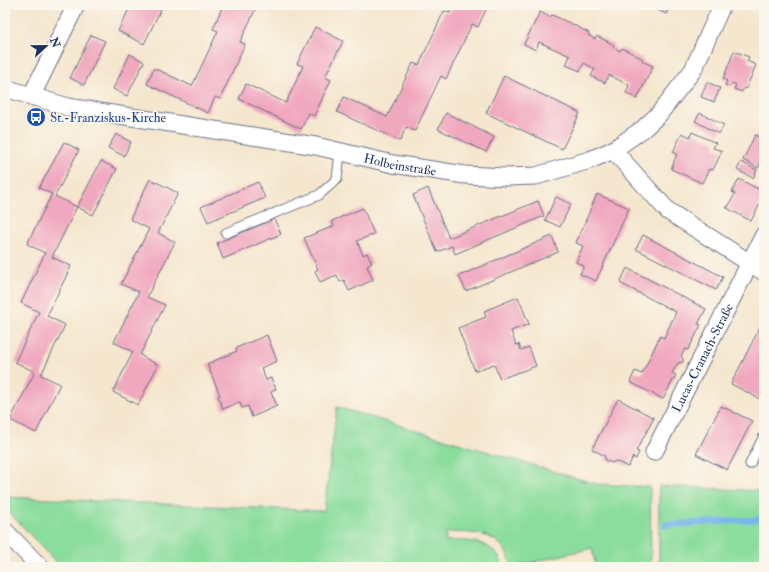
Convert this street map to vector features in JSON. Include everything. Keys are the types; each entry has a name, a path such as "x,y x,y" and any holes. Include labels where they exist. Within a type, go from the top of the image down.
{"street":[{"path":"31,97 76,5"},
{"name":"Holbeinstraße","path":"5,88 68,107 316,146 340,153 393,164 464,175 506,177 536,176 562,170 613,150 643,129 659,114 678,92 693,70 722,5"},
{"path":"613,150 668,211 764,272"},
{"name":"Lucas-Cranach-Straße","path":"654,452 764,235"},
{"path":"5,531 40,567"}],"lane":[{"path":"226,233 319,195 337,179 340,153"},
{"path":"750,464 764,436"}],"green space":[{"path":"337,407 596,484 650,487 651,567 596,567 592,548 512,567 508,555 502,546 495,540 478,534 447,532 445,541 472,542 488,547 494,551 503,567 61,567 5,508 5,497 324,511"},
{"path":"659,486 764,491 764,567 676,567 659,562"}],"building":[{"path":"131,5 163,5 144,44 118,31"},
{"path":"223,5 257,6 240,42 245,44 220,99 215,97 208,113 147,84 154,68 192,86 218,31 213,29"},
{"path":"454,5 488,5 478,27 472,24 446,79 441,76 415,131 406,127 400,141 337,112 344,97 387,117 413,63 419,65 444,11 450,13"},
{"path":"654,5 670,5 666,14 653,8"},
{"path":"540,12 550,17 552,15 572,24 589,33 588,35 595,39 597,36 614,45 613,47 620,51 622,48 653,66 637,99 626,93 629,85 609,75 605,83 591,76 595,69 584,63 580,71 566,65 570,56 539,42 536,50 524,44"},
{"path":"315,27 343,41 325,77 331,80 314,116 309,113 301,129 239,99 246,84 286,103 303,66 297,64"},
{"path":"91,35 105,41 84,85 70,78"},
{"path":"734,51 749,57 747,61 756,65 746,89 744,88 742,92 734,89 736,85 732,83 730,87 725,85 727,81 723,79"},
{"path":"130,54 144,62 127,96 113,89"},
{"path":"504,76 580,113 562,149 486,113"},
{"path":"707,82 720,88 714,102 701,97"},
{"path":"446,113 494,137 486,152 438,129"},
{"path":"700,113 724,125 719,134 695,121"},
{"path":"692,132 716,143 713,148 722,151 713,170 709,169 702,183 671,169 677,154 673,152 682,133 690,137"},
{"path":"116,134 131,142 124,156 108,148"},
{"path":"755,135 764,140 764,156 758,168 743,160"},
{"path":"64,142 79,150 55,196 77,207 52,257 71,266 47,316 65,325 41,375 60,384 36,433 10,420 35,372 15,362 39,312 21,303 45,253 27,244 52,194 39,188"},
{"path":"101,161 117,169 93,215 77,207"},
{"path":"741,162 757,170 753,178 737,170"},
{"path":"150,179 178,193 158,233 175,242 147,297 165,305 140,355 158,365 138,405 113,392 133,352 114,342 139,292 121,284 149,229 130,219"},
{"path":"739,179 764,192 764,196 751,221 725,207 728,207 735,194 732,192"},
{"path":"258,182 265,198 208,222 201,207"},
{"path":"428,188 449,238 538,201 544,216 455,254 452,246 437,252 413,195"},
{"path":"597,194 629,208 596,281 580,274 584,266 576,262 583,246 576,243"},
{"path":"556,197 571,204 560,227 545,220"},
{"path":"363,208 374,234 357,241 363,255 367,253 372,263 367,266 373,280 349,291 344,280 340,282 337,275 320,282 315,271 318,269 304,238 334,226 332,221"},
{"path":"274,219 281,234 223,259 217,243"},
{"path":"643,235 723,277 716,290 636,249"},
{"path":"552,236 558,252 466,291 459,276"},
{"path":"627,268 706,309 698,324 701,325 688,350 685,349 681,356 683,362 678,363 672,373 676,375 663,399 630,382 635,371 642,374 660,336 664,338 676,312 620,283"},
{"path":"518,297 529,324 511,331 516,345 519,344 521,350 529,347 536,366 500,379 494,364 475,371 458,328 486,317 484,311"},
{"path":"764,319 764,396 762,400 731,384"},
{"path":"267,335 277,361 261,368 266,380 271,378 276,389 271,392 277,406 252,417 248,406 242,408 240,402 223,409 218,396 220,395 207,364 237,351 236,348"},
{"path":"618,399 654,418 636,451 639,452 636,459 633,457 628,467 615,461 612,463 605,460 605,456 592,449"},
{"path":"721,406 752,421 727,470 696,454"},
{"path":"537,562 538,567 519,567 519,566"}],"waterway":[{"path":"665,525 764,519"}],"place":[{"name":"St.-Franziskus-Kirche","path":"36,117"}]}
